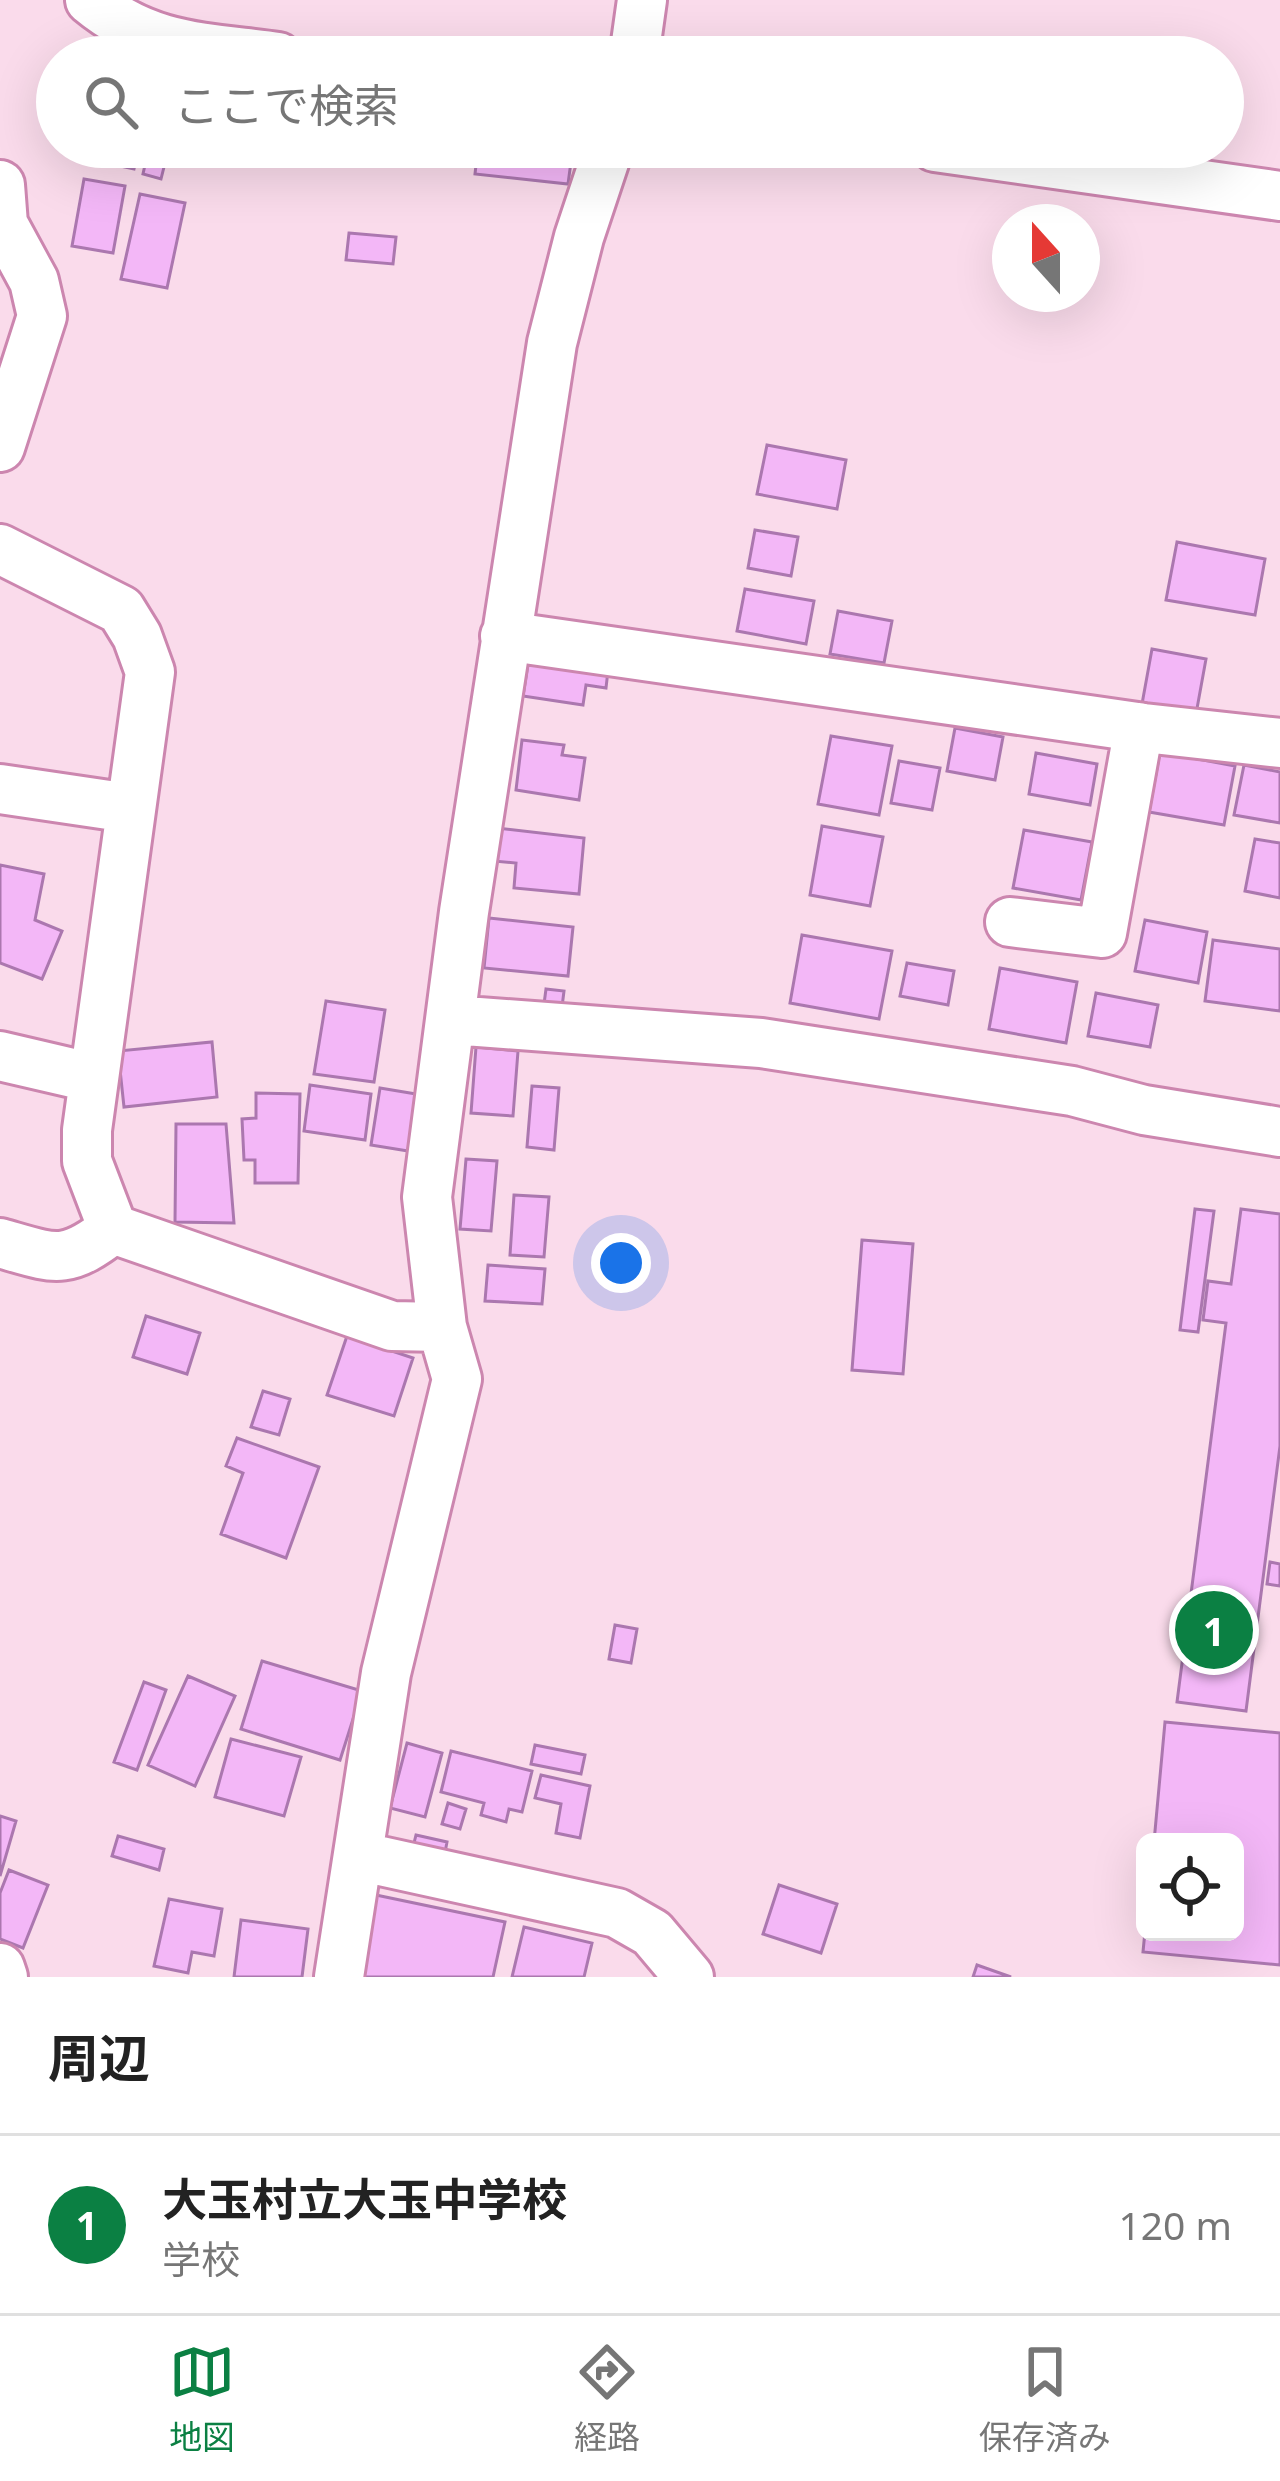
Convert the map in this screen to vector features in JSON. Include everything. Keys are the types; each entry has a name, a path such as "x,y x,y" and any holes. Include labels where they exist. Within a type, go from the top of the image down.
{"street":[{"path":"90,0 111,17 150,36"},
{"path":"637,36 642,0"},
{"path":"339,1977 386,1672 457,1378 442,1327 427,1197 464,912 552,343 602,168"},
{"path":"1083,168 1280,196"},
{"path":"0,185 4,224 34,281 42,316 0,447"},
{"path":"0,549 121,610 150,672 94,1078 87,1161 113,1229 392,1326 442,1327"},
{"path":"505,636 1139,727 1280,742"},
{"path":"1010,922 1102,933 1139,727"},
{"path":"0,789 129,808"},
{"path":"452,1020 761,1043 1072,1091 1144,1110 1280,1132"},
{"path":"0,1056 94,1078"},
{"path":"0,1243 67,1257 84,1252 113,1229"},
{"path":"358,1856 617,1913 652,1934 689,1977"},
{"path":"0,1968 3,1977"}],"building":[{"path":"144,168 164,168 161,179 143,174"},
{"path":"476,168 570,168 568,184 475,174"},
{"path":"84,179 125,186 113,253 72,246"},
{"path":"140,194 185,203 167,288 121,279"},
{"path":"349,233 396,237 393,264 346,260"},
{"path":"767,445 846,460 837,509 757,494"},
{"path":"755,530 798,537 791,576 748,568"},
{"path":"1177,542 1265,559 1255,615 1166,600"},
{"path":"745,589 814,601 806,644 737,631"},
{"path":"838,611 892,621 884,663 830,654"},
{"path":"1152,649 1206,659 1196,714 1142,704"},
{"path":"530,651 609,662 606,688 586,685 583,705 523,696"},
{"path":"955,728 1003,737 995,780 947,771"},
{"path":"831,736 892,746 879,815 818,804"},
{"path":"522,740 564,745 562,755 585,758 579,800 516,790"},
{"path":"1160,752 1235,766 1224,825 1149,812"},
{"path":"1036,753 1097,764 1090,805 1029,794"},
{"path":"899,761 940,768 932,810 891,803"},
{"path":"1244,765 1280,772 1280,823 1234,815"},
{"path":"822,826 883,837 870,906 810,895"},
{"path":"497,828 584,838 579,894 514,888 516,863 493,861"},
{"path":"1024,830 1092,842 1081,900 1013,888"},
{"path":"1255,839 1280,843 1280,898 1245,891"},
{"path":"0,865 44,874 35,920 62,931 42,979 0,963"},
{"path":"489,918 573,927 568,976 484,968"},
{"path":"1145,920 1207,932 1198,983 1135,971"},
{"path":"802,935 892,951 879,1019 790,1003"},
{"path":"1213,940 1280,949 1280,1011 1205,1001"},
{"path":"907,963 954,971 948,1005 900,996"},
{"path":"1000,968 1077,982 1066,1043 989,1029"},
{"path":"546,989 564,991 562,1007 544,1004"},
{"path":"1096,993 1158,1005 1150,1047 1088,1036"},
{"path":"326,1001 385,1010 374,1082 314,1074"},
{"path":"212,1042 217,1097 124,1107 118,1051"},
{"path":"476,1047 518,1051 513,1116 471,1113"},
{"path":"310,1085 371,1094 365,1140 304,1131"},
{"path":"532,1086 559,1088 554,1150 527,1147"},
{"path":"380,1088 416,1094 408,1151 371,1145"},
{"path":"256,1093 300,1094 298,1183 255,1183 255,1160 244,1160 242,1119 256,1118"},
{"path":"176,1124 226,1124 234,1223 175,1222"},
{"path":"466,1159 497,1161 491,1231 460,1229"},
{"path":"514,1195 549,1197 544,1257 510,1255"},
{"path":"1195,1209 1214,1211 1198,1332 1180,1330"},
{"path":"1241,1209 1280,1214 1280,1446 1246,1711 1177,1702 1226,1323 1203,1320 1208,1281 1231,1284"},
{"path":"862,1240 913,1244 903,1374 852,1370"},
{"path":"488,1265 545,1269 542,1304 485,1301"},
{"path":"146,1316 200,1333 187,1374 133,1357"},
{"path":"347,1336 413,1358 394,1416 327,1395"},
{"path":"263,1391 290,1399 279,1435 251,1427"},
{"path":"237,1438 319,1467 286,1558 221,1534 243,1473 226,1466"},
{"path":"1270,1562 1280,1564 1280,1586 1267,1584"},
{"path":"615,1625 637,1629 631,1663 609,1659"},
{"path":"262,1661 362,1691 340,1760 241,1729"},
{"path":"188,1676 235,1696 195,1786 148,1765"},
{"path":"144,1682 166,1690 137,1770 114,1762"},
{"path":"1165,1722 1280,1733 1280,1965 1143,1952 1144,1941 1244,1941 1244,1833 1155,1833"},
{"path":"231,1739 301,1757 284,1816 215,1797"},
{"path":"407,1743 442,1753 425,1817 390,1808"},
{"path":"535,1745 585,1755 581,1774 531,1764"},
{"path":"451,1751 532,1771 522,1812 509,1809 506,1822 481,1815 484,1803 441,1792"},
{"path":"541,1775 590,1786 580,1838 556,1833 561,1804 535,1798"},
{"path":"448,1803 466,1809 460,1829 442,1824"},
{"path":"0,1816 16,1821 0,1876"},
{"path":"416,1835 447,1842 444,1858 412,1851"},
{"path":"118,1836 164,1849 159,1870 112,1856"},
{"path":"9,1870 48,1885 23,1948 0,1939 0,1893"},
{"path":"779,1885 837,1904 821,1953 763,1934"},
{"path":"376,1895 505,1922 493,1977 358,1977"},
{"path":"169,1899 222,1909 214,1956 192,1952 188,1973 154,1966"},
{"path":"241,1920 308,1929 302,1977 234,1977"},
{"path":"524,1927 592,1943 584,1977 512,1977"},
{"path":"977,1965 1011,1977 973,1977"}],"place":[{"name":"大玉村立大玉中学校","path":"1214,1630"}]}
